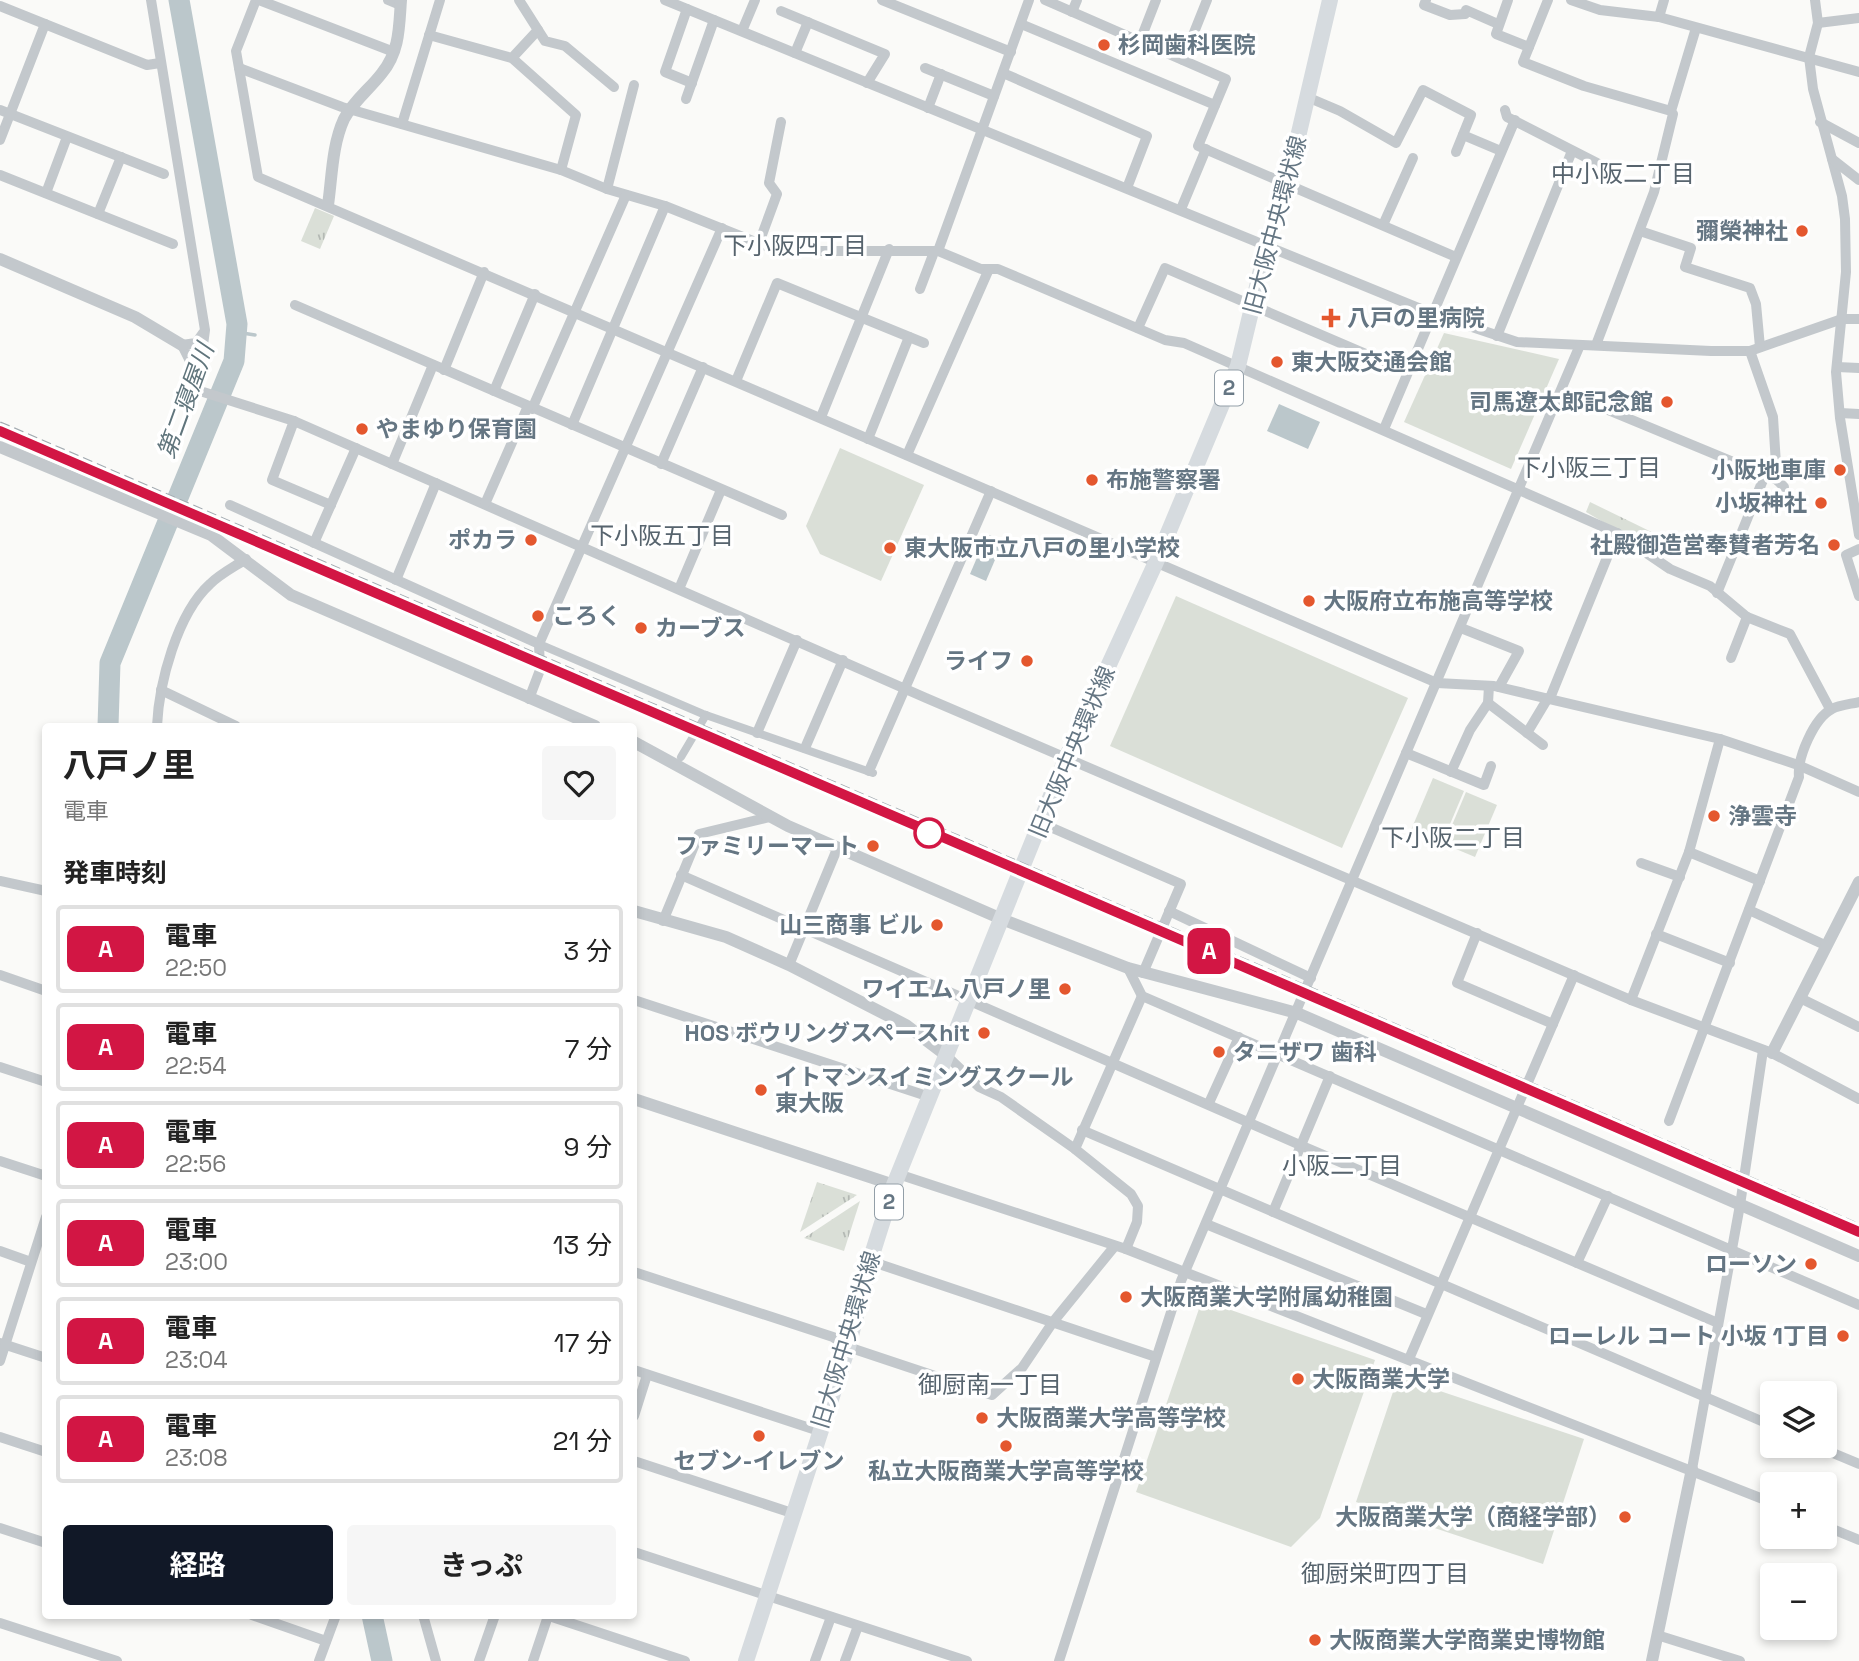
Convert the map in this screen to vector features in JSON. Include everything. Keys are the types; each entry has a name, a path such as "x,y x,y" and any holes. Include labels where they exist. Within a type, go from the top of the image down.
{"main road":[{"name":"旧大阪中央環状線","path":"746,1661 848,1347 870,1261 896,1179 1003,920 1067,756 1156,562 1238,366 1267,245 1287,184 1330,0"}],"street":[{"path":"151,0 205,330 197,390 294,421 1631,1000 1768,1052 1858,1096"},
{"path":"394,52 258,0 236,51 258,177 536,294 1437,683 1494,687 1720,739 1798,765 1859,792"},
{"path":"402,124 440,0"},
{"path":"519,0 545,41 565,46 614,87"},
{"path":"665,0 1433,314 1497,336 1536,344 1755,349 1842,318 1859,319"},
{"path":"742,31 755,0"},
{"path":"882,0 1010,52"},
{"path":"920,289 982,131 1029,0"},
{"path":"1045,0 1226,79 1198,146 1457,257"},
{"path":"1072,12 1077,0"},
{"path":"1140,41 1156,0"},
{"path":"1183,60 1207,0"},
{"path":"1426,0 1424,5 1450,15 1465,14 1466,10 1498,24"},
{"path":"1508,0 1496,34 1529,47"},
{"path":"1548,0 1523,61 1584,86 1671,111"},
{"path":"1659,17 1664,0"},
{"path":"1815,0 1818,23 1809,57 1820,122 1845,219 1846,271 1837,368 1840,413 1859,536"},
{"path":"1574,1 1600,10 1659,17 1859,72"},
{"path":"328,205 337,140 351,109 381,74 394,52 399,36 396,2"},
{"path":"0,6 147,65 160,62"},
{"path":"687,9 664,72 692,83"},
{"path":"781,11 885,54 867,83"},
{"path":"1818,23 1858,15"},
{"path":"686,99 714,20"},
{"path":"795,53 808,22"},
{"path":"0,140 5,112 45,24"},
{"path":"1021,24 1215,105"},
{"path":"1596,345 1654,192 1671,111 1696,28"},
{"path":"512,58 538,30"},
{"path":"429,35 512,58 576,115 561,170"},
{"path":"239,68 351,109 561,170 607,189 665,206 758,243 786,251 889,249 936,252 981,269 998,269 1138,328 1238,366 1617,533 1670,569 1710,586 1747,617 1790,634 1830,709"},
{"path":"925,68 994,96"},
{"path":"928,108 941,74"},
{"path":"1003,74 1147,136 1128,188"},
{"path":"607,189 634,85"},
{"path":"1307,97 1340,111 1396,143 1423,90 1471,115 1456,152"},
{"path":"1505,110 1507,117 1597,163"},
{"path":"5,112 164,174"},
{"path":"1384,429 1515,120"},
{"path":"758,243 777,194 769,183 781,122"},
{"path":"1820,122 1859,144"},
{"path":"1463,135 1501,151"},
{"path":"46,193 67,136"},
{"path":"1181,209 1206,149"},
{"path":"1497,336 1572,151"},
{"path":"98,214 121,157"},
{"path":"1383,225 1413,158"},
{"path":"1831,158 1859,180"},
{"path":"0,175 173,244"},
{"path":"485,504 626,195"},
{"path":"572,425 665,206"},
{"path":"529,699 540,670 539,644 722,228"},
{"path":"1562,390 1781,483 1773,417 1755,349 1756,304 1750,288 1685,267 1691,248 1640,231"},
{"path":"821,417 889,249"},
{"path":"0,259 135,317 182,345 199,377"},
{"path":"1138,328 1165,268 1408,372"},
{"path":"907,455 989,269"},
{"path":"444,370 484,272"},
{"path":"736,381 777,283 924,343"},
{"path":"494,391 536,294"},
{"path":"295,305 782,515"},
{"path":"182,345 196,343 205,330"},
{"path":"868,439 909,337"},
{"path":"1059,1661 1185,1271 1521,489 1580,345"},
{"path":"393,464 433,365"},
{"path":"661,464 703,366"},
{"path":"1837,368 1859,368"},
{"path":"1840,413 1859,414"},
{"path":"294,421 272,480 331,505"},
{"path":"0,447 211,535 291,595 587,723"},
{"path":"314,543 356,448"},
{"path":"1717,593 1765,475"},
{"path":"396,580 436,483"},
{"path":"679,589 721,489"},
{"path":"230,505 539,644 706,715 871,772 991,491"},
{"path":"1527,733 1549,698 1617,533"},
{"path":"1859,549 1846,555 1859,596"},
{"path":"157,723 161,690 184,621 209,585 246,559"},
{"path":"1731,658 1747,617"},
{"path":"1451,772 1469,730 1518,651 1461,628"},
{"path":"757,733 797,640"},
{"path":"805,748 843,660"},
{"path":"161,690 230,723"},
{"path":"1669,1122 1799,777 1798,765 1811,733 1830,709 1859,702"},
{"path":"1488,703 1543,746"},
{"path":"681,757 706,715"},
{"path":"1631,1000 1689,852 1720,739"},
{"path":"637,744 770,817 837,849 1003,920 1143,973 1297,1013 1859,1256"},
{"path":"1406,753 1484,785 1491,766"},
{"path":"663,921 699,834 770,817"},
{"path":"1041,823 1181,884 1143,973"},
{"path":"789,965 837,849"},
{"path":"1689,852 1760,881"},
{"path":"1641,863 1680,877"},
{"path":"681,875 1209,1103 1300,1145 1718,1322"},
{"path":"0,881 42,890"},
{"path":"1652,1661 1706,1397 1768,1052 1855,899 1859,882"},
{"path":"1749,910 1826,946"},
{"path":"1170,911 1311,978"},
{"path":"637,912 726,937 789,965 906,1025 947,1056 979,1087 1001,1097 1075,1149 1131,1194 1138,1206 1137,1222 1126,1249"},
{"path":"1477,933 1457,983 1553,1024"},
{"path":"1656,934 1730,963"},
{"path":"1128,968 1142,996 1859,1305"},
{"path":"0,975 42,990"},
{"path":"1409,1359 1426,1314 1500,1150 1574,975"},
{"path":"1075,1149 1142,996"},
{"path":"1800,998 1859,1027"},
{"path":"637,1001 930,1097"},
{"path":"1209,1103 1239,1037"},
{"path":"0,1067 42,1081"},
{"path":"1273,1212 1330,1076"},
{"path":"637,1100 1126,1249 1760,1498"},
{"path":"1082,1130 1760,1420"},
{"path":"0,1161 42,1175"},
{"path":"1577,1263 1608,1196"},
{"path":"1206,1224 1426,1314"},
{"path":"0,1361 3,1344 42,1229"},
{"path":"637,1273 833,1337 848,1347 992,1395 1022,1368 1053,1322 1114,1247"},
{"path":"0,1251 31,1262"},
{"path":"870,1261 1156,1357"},
{"path":"3,1344 42,1357"},
{"path":"637,1371 820,1431"},
{"path":"637,1407 647,1375"},
{"path":"0,1437 42,1451"},
{"path":"1837,1455 1859,1464"},
{"path":"637,1462 792,1513"},
{"path":"0,1528 42,1543"},
{"path":"1837,1530 1859,1540"},
{"path":"637,1553 967,1661"},
{"path":"816,1661 831,1616"},
{"path":"264,1619 326,1641"},
{"path":"319,1661 334,1619"},
{"path":"424,1619 436,1661"},
{"path":"479,1661 494,1619"},
{"path":"533,1661 546,1619"},
{"path":"556,1619 685,1661"},
{"path":"0,1623 117,1661"},
{"path":"845,1661 858,1626"},
{"path":"1657,1635 1740,1661"}],"green space":[{"path":"315,208 334,216 320,249 301,241"},
{"path":"1444,333 1559,359 1511,469 1404,422"},
{"path":"840,448 924,485 881,581 820,554 806,526"},
{"path":"1590,502 1668,540 1656,553 1586,512"},
{"path":"1176,596 1408,698 1342,848 1110,746"},
{"path":"1433,778 1464,791 1442,843 1411,830"},
{"path":"1466,792 1497,805 1475,857 1444,844"},
{"path":"817,1182 857,1195 800,1232"},
{"path":"860,1201 844,1251 804,1238"},
{"path":"1202,1300 1375,1360 1320,1518 1291,1547 1136,1492"},
{"path":"1398,1377 1584,1439 1543,1564 1356,1502"}],"shaded area":[{"path":"1279,404 1320,422 1308,449 1267,431"},
{"path":"987,534 1003,541 986,581 970,574"}],"waterway":[{"name":"第二寝屋川","path":"108,723 110,663 234,361 237,324 179,0"},
{"path":"236,332 255,335"},
{"name":"第二寝屋川","path":"373,1619 382,1661"}],"railway":[{"path":"0,423 1859,1225"}],"train":[{"name":"A","path":"0,431 1859,1232"}],"place":[{"name":"杉岡歯科医院","path":"1104,45"},
{"name":"彌榮神社","path":"1802,231"},
{"name":"八戸の里病院","path":"1331,318"},
{"name":"東大阪交通会館","path":"1277,362"},
{"name":"司馬遼太郎記念館","path":"1667,402"},
{"name":"やまゆり保育園","path":"362,429"},
{"name":"小阪地車庫","path":"1840,470"},
{"name":"布施警察署","path":"1092,480"},
{"name":"小坂神社","path":"1821,503"},
{"name":"ポカラ","path":"531,540"},
{"name":"社殿御造営奉賛者芳名","path":"1834,545"},
{"name":"東大阪市立八戸の里小学校","path":"890,548"},
{"name":"大阪府立布施高等学校","path":"1309,601"},
{"name":"ころく","path":"538,616"},
{"name":"カーブス","path":"641,628"},
{"name":"ライフ","path":"1027,661"},
{"name":"浄雲寺","path":"1714,816"},
{"name":"ファミリーマート","path":"873,846"},
{"name":"山三商事 ビル","path":"937,925"},
{"name":"ワイエム 八戸ノ里","path":"1065,989"},
{"name":"HOS ボウリングスペースhit","path":"984,1033"},
{"name":"タニザワ 歯科","path":"1219,1052"},
{"name":"イトマンスイミングスクール 東大阪","path":"761,1090"},
{"name":"ローソン","path":"1811,1264"},
{"name":"大阪商業大学附属幼稚園","path":"1126,1297"},
{"name":"ローレル コート 小坂 1丁目","path":"1843,1336"},
{"name":"大阪商業大学","path":"1298,1379"},
{"name":"大阪商業大学高等学校","path":"982,1418"},
{"name":"セブン-イレブン","path":"759,1436"},
{"name":"私立大阪商業大学高等学校","path":"1006,1446"},
{"name":"大阪商業大学（商経学部）","path":"1625,1517"},
{"name":"大阪商業大学商業史博物館","path":"1315,1640"}],"district":[{"name":"中小阪二丁目","path":"1623,174"},
{"name":"下小阪四丁目","path":"795,246"},
{"name":"下小阪三丁目","path":"1589,468"},
{"name":"下小阪五丁目","path":"662,536"},
{"name":"下小阪二丁目","path":"1453,838"},
{"name":"小阪二丁目","path":"1342,1166"},
{"name":"御厨南一丁目","path":"990,1385"},
{"name":"御厨栄町四丁目","path":"1385,1574"}]}
